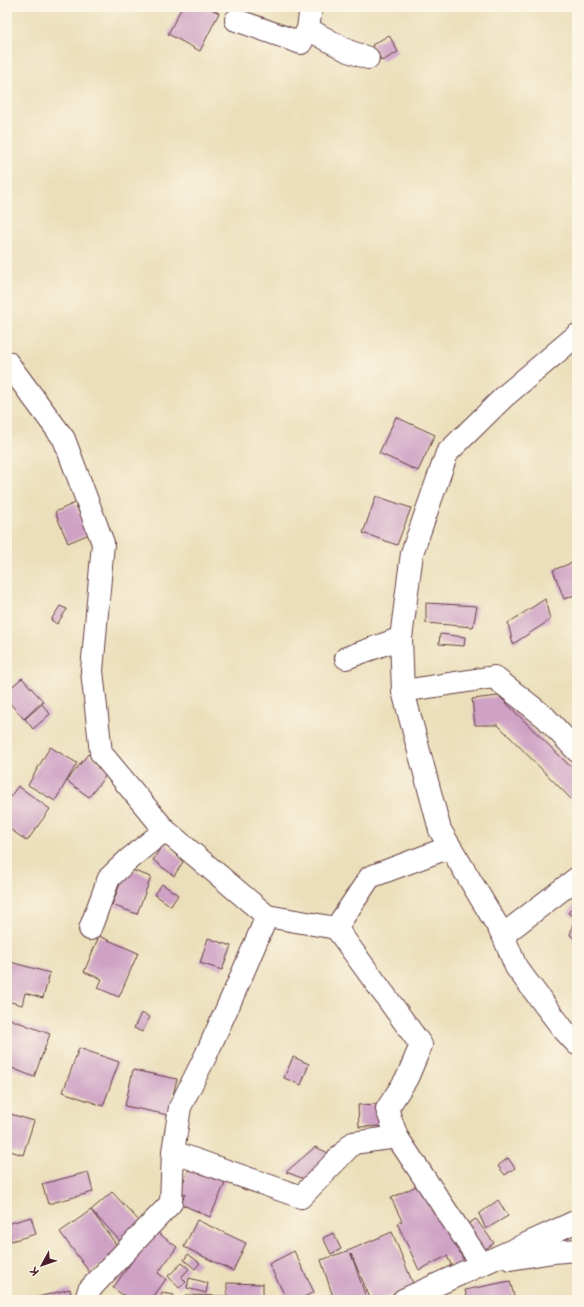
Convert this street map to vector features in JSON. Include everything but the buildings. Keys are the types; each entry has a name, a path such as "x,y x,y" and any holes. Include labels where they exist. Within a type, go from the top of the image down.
{"street":[{"path":"236,20 301,43 308,29 311,7"},
{"path":"308,29 348,51 368,58"},
{"path":"577,335 505,396 447,453 412,553 401,638 403,692 440,830 503,935 516,967 563,1029 577,1044"},
{"path":"7,362 64,439 103,543 92,671 100,753 165,830 267,916 336,928 421,1045 406,1078 387,1109 397,1137 481,1263"},
{"path":"346,658 401,638"},
{"path":"403,692 494,677 545,717 577,751"},
{"path":"90,929 109,878 129,858 165,830"},
{"path":"336,928 370,877 450,848"},
{"path":"503,935 577,878"},
{"path":"86,1300 89,1290 171,1203 173,1152 180,1107 206,1055 267,916"},
{"path":"173,1152 301,1197 352,1143 397,1137"},
{"path":"402,1300 577,1220"},
{"path":"481,1263 553,1252 577,1250"}]}
